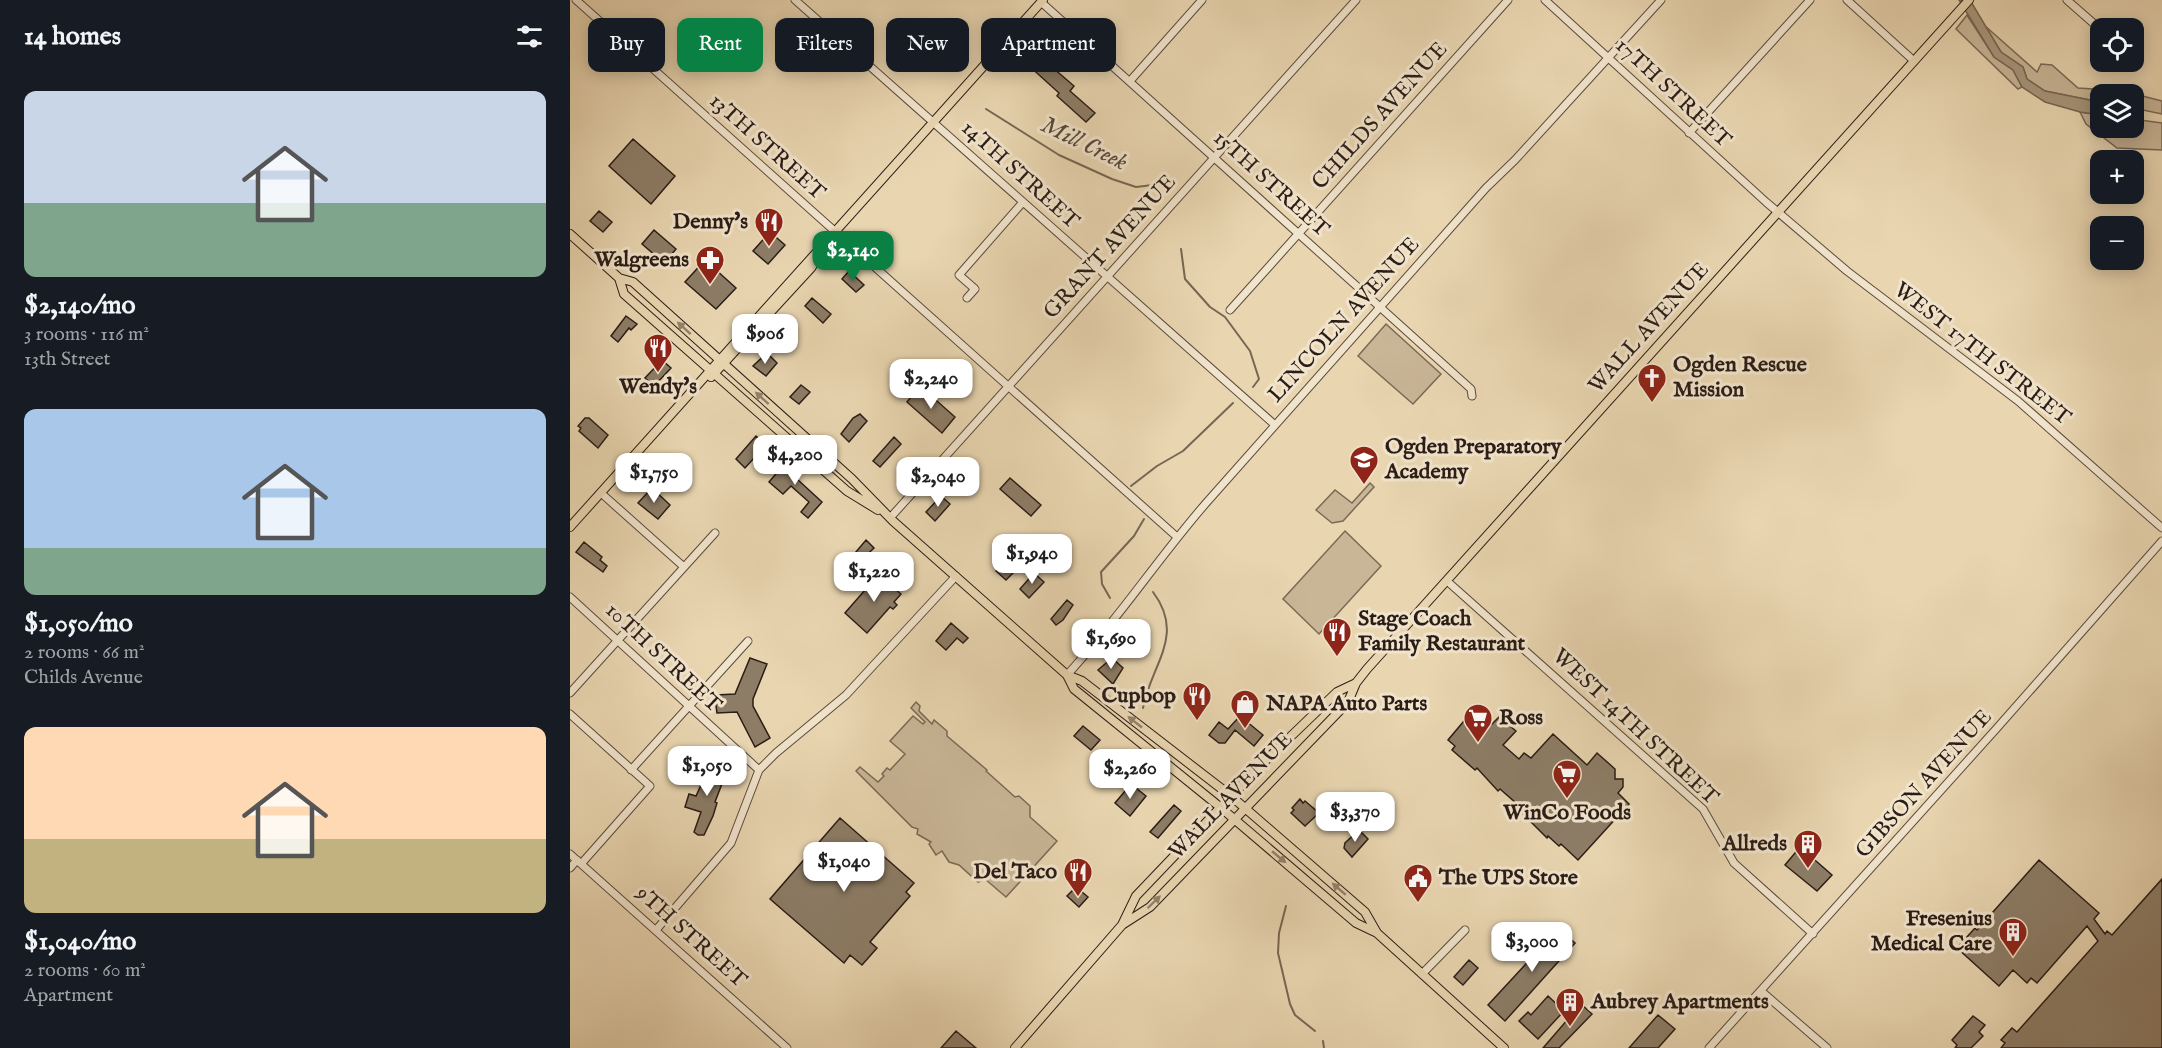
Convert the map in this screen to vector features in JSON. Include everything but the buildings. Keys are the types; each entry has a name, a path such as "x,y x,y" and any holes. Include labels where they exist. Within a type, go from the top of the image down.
{"main road":[{"name":"WALL AVENUE","path":"1122,925 1150,908 1348,702 1356,683 1970,0"},
{"path":"570,527 700,383 811,268 835,232 1042,1"},
{"path":"570,234 619,278 633,282 852,479 890,518 1067,675 1082,681 1245,808 1365,912 1377,933"},
{"path":"619,278 624,294 712,372 847,491 890,518"},
{"path":"1067,675 1074,689 1220,807 1356,923 1377,933 1503,1048"},
{"name":"WALL AVENUE","path":"1015,1048 1122,925 1136,896 1220,807 1337,692 1356,683"}],"street":[{"name":"13TH STREET","path":"576,0 1177,537"},
{"name":"14TH STREET","path":"795,0 1275,425"},
{"path":"1130,81 1202,0"},
{"name":"GRANT AVENUE","path":"890,518 1356,0"},
{"name":"CHILDS AVENUE","path":"1230,310 1508,0"},
{"name":"17TH STREET","path":"1545,0 1689,133 1778,211"},
{"name":"LINCOLN AVENUE","path":"1067,675 1106,633 1177,537 1275,425 1486,188 1515,160 1660,0"},
{"path":"1689,133 1810,0"},
{"path":"1846,0 1914,61"},
{"path":"2067,0 2090,20"},
{"name":"15TH STREET","path":"1042,1 1472,389 1472,396"},
{"path":"967,298 975,290 959,275 1023,202"},
{"name":"WEST 17TH STREET","path":"1778,211 1847,271 2018,401 2162,528"},
{"path":"601,493 684,567"},
{"path":"570,693 715,533"},
{"name":"GIBSON AVENUE","path":"1709,1048 2162,541"},
{"path":"656,930 731,843 759,770 846,695 956,576"},
{"name":"WEST 14TH STREET","path":"1447,581 1703,809 1734,863 1812,934"},
{"name":"10TH STREET","path":"570,597 759,770"},
{"path":"631,770 748,641"},
{"path":"570,714 650,786 579,862 570,868"},
{"name":"9TH STREET","path":"570,854 787,1048"},
{"path":"1422,974 1466,930"},
{"path":"1761,991 1827,1048"}],"shaded area":[{"path":"1959,0 1970,0 2001,52 2023,67 2027,79 2045,91 2090,100 2090,114 2045,102 2022,87 2013,70 1994,57"},
{"path":"1967,15 1994,57 2013,70 2022,87 2018,89 1956,29"},
{"path":"1984,25 2037,72 2041,64 2052,65 2078,88 2090,89 2090,100 2045,91 2027,79 2023,67 2001,52"},
{"path":"2144,96 2162,101 2162,114 2144,110"},
{"path":"2080,112 2090,114 2090,127"},
{"path":"2144,121 2162,123 2162,150 2117,148 2104,138 2144,138"},
{"path":"1386,324 1441,374 1413,404 1358,356"},
{"path":"1370,483 1374,487 1343,521 1332,523 1316,510 1335,490 1352,503"},
{"path":"1345,531 1381,566 1319,634 1283,599"},
{"path":"916,702 920,706 919,711 932,724 934,720 947,731 947,736 1015,797 1019,796 1030,806 1030,817 1057,841 1006,897 985,879 978,882 959,865 949,862 942,851 936,855 929,844 931,842 917,834 918,829 912,827 856,771 860,767 878,782 884,776 882,774 887,768 890,770 905,754 890,741 913,716 923,724 925,722 911,708"}],"waterway":[{"name":"Mill Creek","path":"986,109 1059,155 1112,179 1136,187 1172,185"},
{"name":"Mill Creek","path":"1181,249 1185,279 1210,307 1225,317 1250,351 1259,379 1253,387"},
{"name":"Mill Creek","path":"1131,486 1157,466 1183,451 1233,403"},
{"name":"Mill Creek","path":"1110,598 1102,584 1101,572 1134,536 1144,519"},
{"name":"Mill Creek","path":"1143,708 1166,636 1166,622 1162,608 1153,592"},
{"name":"Mill Creek","path":"1286,906 1279,933 1278,953 1290,1004 1295,1015 1315,1031"},
{"name":"Mill Creek","path":"1323,1041 1324,1048"}],"place":[{"name":"Denny's","path":"769,248"},
{"name":"Walgreens","path":"710,286"},
{"name":"Wendy's","path":"658,374"},
{"name":"Ogden Rescue Mission","path":"1652,404"},
{"name":"Ogden Preparatory Academy","path":"1364,486"},
{"name":"Stage Coach Family Restaurant","path":"1337,658"},
{"name":"Cupbop","path":"1197,722"},
{"name":"NAPA Auto Parts","path":"1245,730"},
{"name":"Ross","path":"1478,744"},
{"name":"WinCo Foods","path":"1567,800"},
{"name":"Allreds","path":"1808,870"},
{"name":"Del Taco","path":"1078,898"},
{"name":"The UPS Store","path":"1418,904"},
{"name":"Fresenius Medical Care","path":"2013,958"},
{"name":"Aubrey Apartments","path":"1570,1028"}]}
